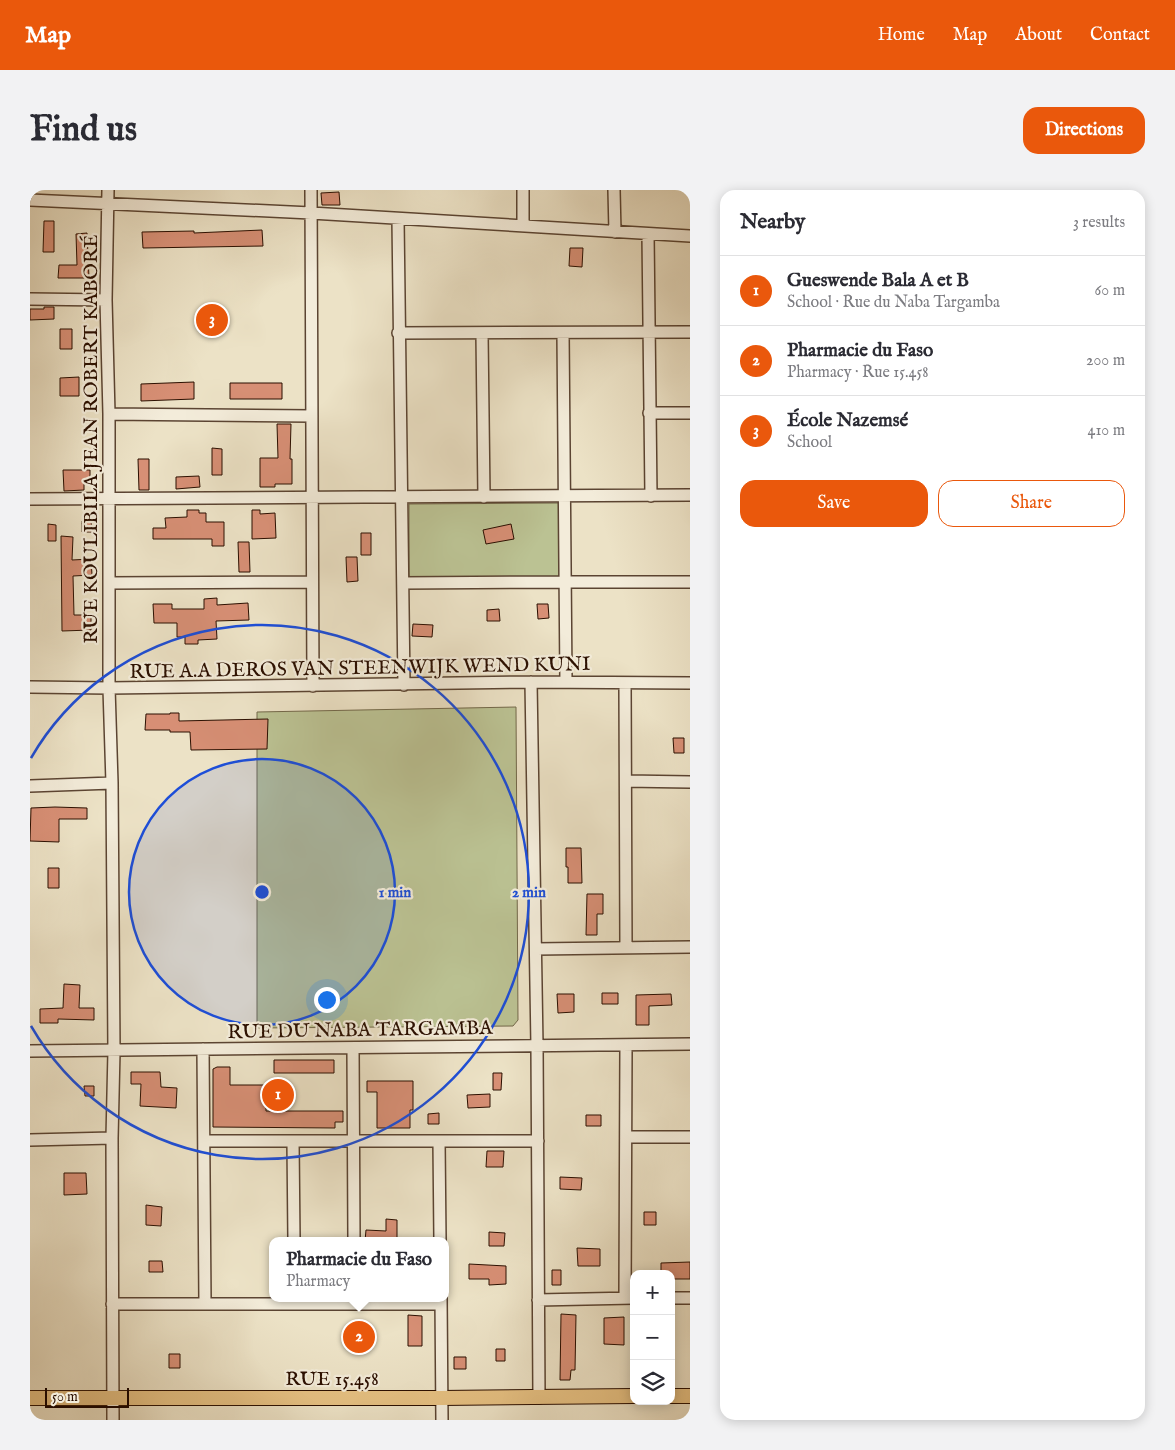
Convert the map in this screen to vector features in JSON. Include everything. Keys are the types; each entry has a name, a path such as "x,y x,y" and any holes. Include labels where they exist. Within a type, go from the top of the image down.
{"main road":[{"name":"RUE 15.458","path":"30,1398 539,1398 630,1396"},
{"path":"675,1396 690,1396"}],"street":[{"name":"RUE KOULIBILA JEAN ROBERT KABORÉ","path":"108,190 106,300 109,414 109,688 112,783 114,1050 112,1138 113,1420"},
{"path":"311,190 313,686"},
{"path":"523,190 524,226"},
{"path":"614,190 614,232"},
{"path":"30,200 311,213 690,236"},
{"path":"398,219 404,685"},
{"path":"648,234 651,496"},
{"path":"30,299 106,300"},
{"path":"398,333 690,332"},
{"path":"563,333 566,682"},
{"path":"482,334 484,496"},
{"path":"649,413 690,413"},
{"path":"109,414 312,416"},
{"path":"30,499 690,495"},
{"path":"109,583 312,582"},
{"path":"403,583 690,582"},
{"path":"531,682 536,949 539,1398"},
{"name":"RUE A.A DEROS VAN STEENWIJK WEND KUNI","path":"30,687 313,686 531,682 690,683"},
{"path":"625,683 626,947"},
{"path":"626,781 690,782"},
{"path":"30,786 112,783"},
{"path":"536,949 690,947"},
{"name":"RUE DU NABA TARGAMBA","path":"30,1051 690,1044"},
{"path":"538,1300 630,1298 626,1045"},
{"path":"353,1048 354,1237"},
{"path":"204,1049 206,1303"},
{"path":"626,1137 690,1137"},
{"path":"30,1140 112,1138"},
{"path":"205,1141 538,1141"},
{"path":"294,1141 294,1237"},
{"path":"439,1141 440,1237"},
{"path":"675,1298 690,1298"},
{"path":"112,1304 269,1302"},
{"path":"441,1302 442,1420"}],"green space":[{"path":"561,503 562,580 409,582 409,504"},
{"path":"516,707 518,1020 513,1026 257,1028 257,712"}],"building":[{"path":"339,192 340,205 322,205 321,193"},
{"path":"44,221 54,221 54,252 43,252"},
{"path":"262,230 263,246 143,248 142,232 194,231 194,233"},
{"path":"87,233 89,278 58,278 59,265 77,265 76,234"},
{"path":"570,248 583,248 582,267 569,266"},
{"path":"44,307 54,307 54,319 30,320 30,309 44,309"},
{"path":"60,329 72,329 72,349 60,349"},
{"path":"79,377 79,396 60,396 60,378"},
{"path":"194,382 194,399 141,401 141,384"},
{"path":"230,383 282,383 282,399 230,399"},
{"path":"277,424 291,424 290,459 292,459 292,484 275,484 275,487 260,487 260,458 278,458"},
{"path":"212,448 222,449 222,475 212,475"},
{"path":"138,459 149,459 149,490 139,490"},
{"path":"63,470 90,470 90,480 84,480 84,490 64,491"},
{"path":"199,476 200,487 176,489 176,477"},
{"path":"187,510 199,510 199,513 206,513 206,522 224,522 224,546 212,546 212,539 153,539 153,528 166,528 165,518 187,517"},
{"path":"252,510 260,510 260,514 275,513 276,538 252,539"},
{"path":"82,521 91,521 92,532 82,532"},
{"path":"48,524 56,525 56,541 48,541"},
{"path":"511,524 514,539 486,544 483,530"},
{"path":"361,533 371,533 371,555 361,555"},
{"path":"61,536 73,537 72,560 91,559 92,575 73,576 74,615 91,615 91,630 62,631"},
{"path":"238,542 249,542 250,572 239,572"},
{"path":"346,557 357,557 358,581 347,582"},
{"path":"217,598 217,605 248,603 249,620 216,621 217,639 198,640 198,644 185,644 185,637 177,637 177,623 154,623 153,604 172,604 172,609 204,609 204,599"},
{"path":"537,604 548,604 549,618 538,619"},
{"path":"499,609 500,621 487,621 487,610"},
{"path":"413,624 433,625 432,637 412,636"},
{"path":"179,713 179,721 268,719 267,749 191,750 190,732 145,730 146,714"},
{"path":"673,738 684,738 684,753 674,753"},
{"path":"31,808 87,808 87,819 59,819 59,842 30,841"},
{"path":"566,848 581,848 582,883 568,883"},
{"path":"48,868 59,868 59,888 48,888"},
{"path":"587,894 603,894 603,914 597,914 597,935 586,935"},
{"path":"64,984 80,985 79,1008 94,1008 94,1020 58,1019 58,1023 40,1023 40,1009 63,1008"},
{"path":"602,993 618,993 618,1004 602,1004"},
{"path":"557,994 574,994 574,1012 558,1013"},
{"path":"671,994 672,1005 649,1006 649,1025 636,1025 636,995"},
{"path":"274,1060 334,1060 334,1073 274,1073"},
{"path":"217,1067 230,1067 230,1085 266,1085 266,1111 343,1111 343,1122 335,1122 335,1128 213,1127 213,1069"},
{"path":"131,1072 160,1072 161,1087 177,1088 176,1108 140,1106 141,1084 131,1084"},
{"path":"493,1073 502,1073 501,1090 493,1090"},
{"path":"367,1081 413,1081 413,1110 410,1110 410,1128 377,1128 377,1092 367,1092"},
{"path":"84,1086 94,1086 94,1096 85,1096"},
{"path":"490,1094 490,1107 468,1108 467,1095"},
{"path":"439,1113 439,1124 428,1124 428,1114"},
{"path":"586,1115 601,1115 601,1126 586,1126"},
{"path":"487,1151 504,1151 503,1167 486,1167"},
{"path":"64,1173 86,1173 87,1194 64,1195"},
{"path":"560,1177 582,1178 581,1190 560,1189"},
{"path":"146,1205 162,1207 161,1226 146,1225"},
{"path":"644,1212 656,1212 656,1225 644,1225"},
{"path":"386,1219 397,1220 397,1237 365,1237 366,1230 386,1231"},
{"path":"489,1232 505,1233 504,1246 489,1246"},
{"path":"577,1248 600,1249 600,1266 578,1266"},
{"path":"149,1261 162,1261 163,1272 149,1272"},
{"path":"690,1262 690,1279 675,1279 675,1270 661,1270 661,1263"},
{"path":"469,1264 506,1266 506,1284 489,1285 489,1279 469,1279"},
{"path":"552,1270 561,1270 561,1285 552,1285"},
{"path":"561,1314 576,1315 575,1370 571,1370 570,1380 560,1380"},
{"path":"408,1315 422,1316 422,1346 408,1346"},
{"path":"624,1317 624,1345 604,1344 604,1318"},
{"path":"496,1349 505,1349 505,1361 496,1361"},
{"path":"169,1354 180,1354 180,1368 169,1368"},
{"path":"454,1357 466,1357 466,1369 454,1369"}],"place":[{"name":"École Nazemsé","path":"212,320"},
{"name":"Gueswende Bala A et B","path":"278,1095"},
{"name":"Pharmacie du Faso","path":"359,1337"}]}
